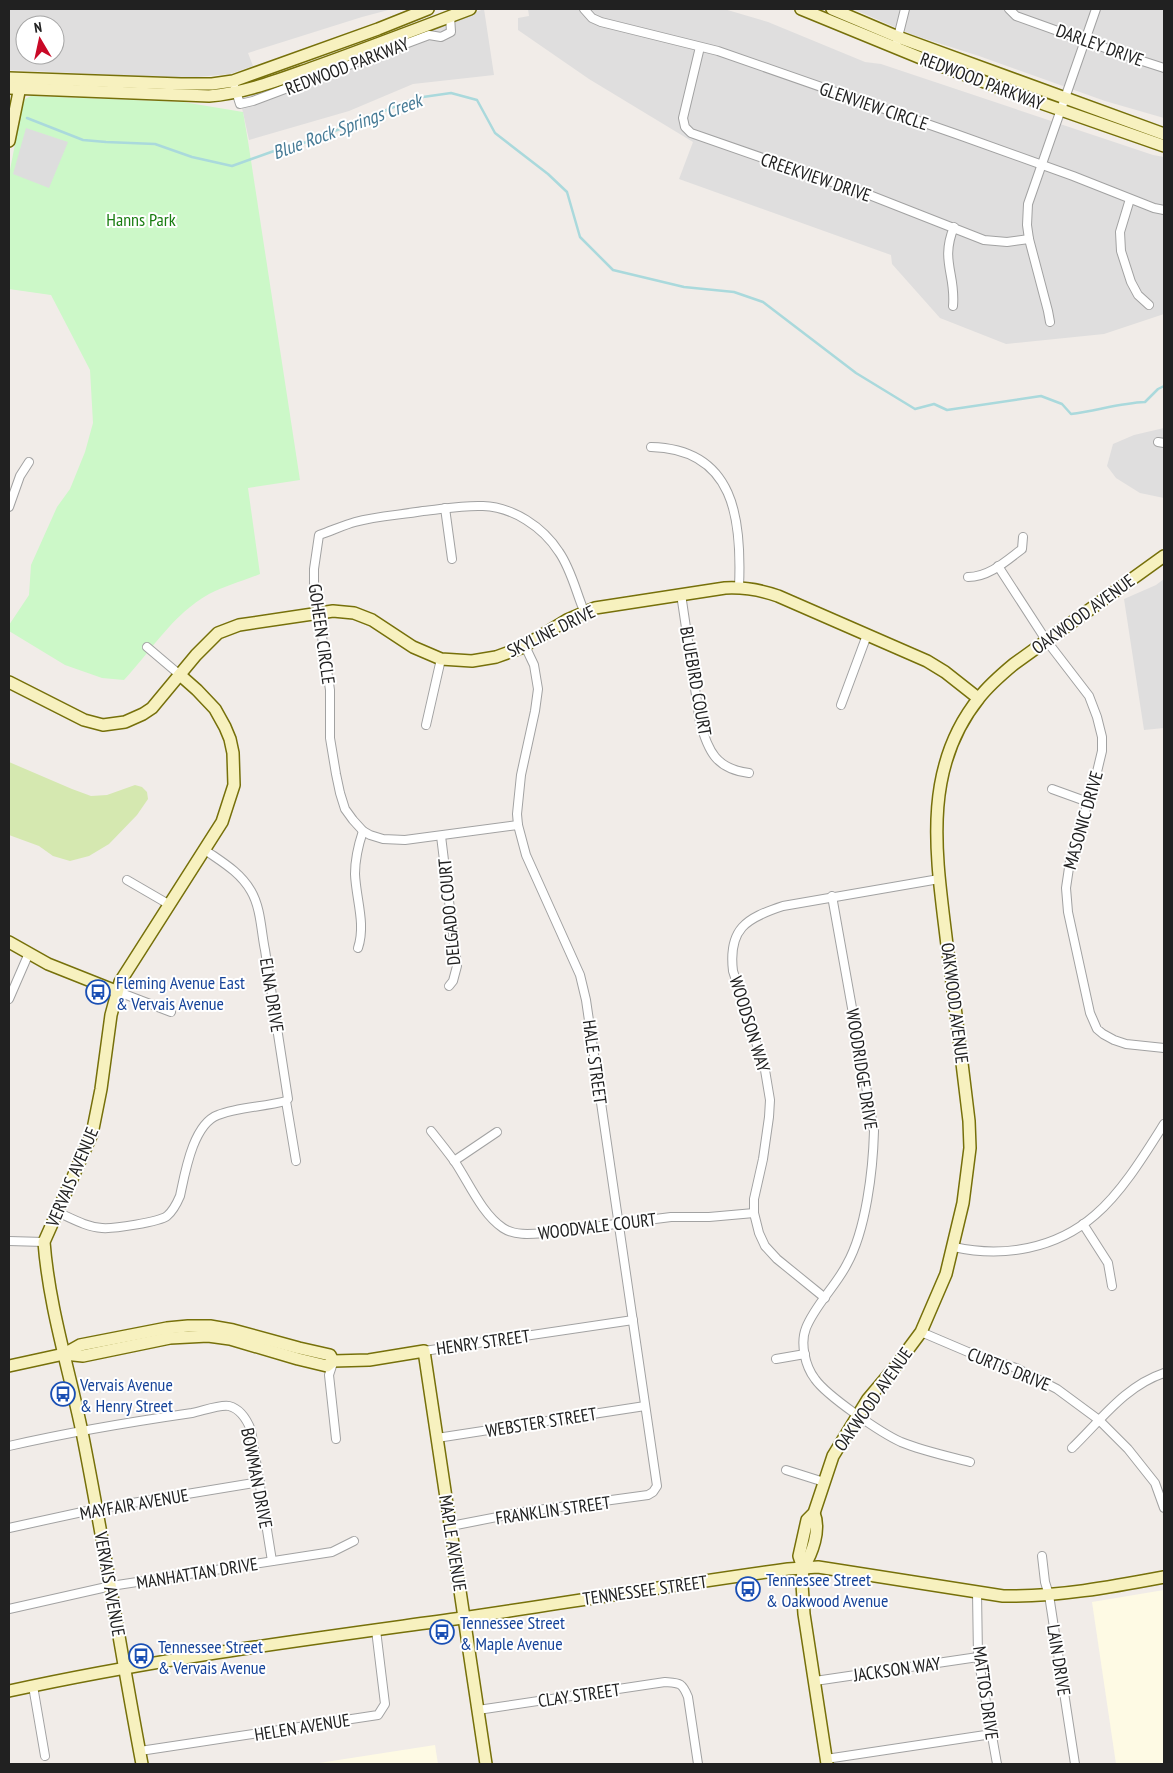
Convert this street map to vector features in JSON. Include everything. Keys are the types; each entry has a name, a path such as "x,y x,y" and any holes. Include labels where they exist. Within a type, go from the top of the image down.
{"main road":[{"name":"REDWOOD PARKWAY","path":"235,87 428,9"},
{"name":"REDWOOD PARKWAY","path":"9,78 17,85 212,84 249,90 383,43 448,13 470,9"},
{"name":"REDWOOD PARKWAY","path":"801,9 1164,134"},
{"name":"REDWOOD PARKWAY","path":"832,9 896,42 1060,110 1164,146"},
{"path":"9,142 17,85"},
{"name":"OAKWOOD AVENUE","path":"827,1761 804,1614 803,1568 799,1556 807,1520 814,1513 833,1456 843,1438 868,1399 921,1332 946,1274 954,1247 963,1203 970,1148 970,1130 939,879 936,824 938,793 943,771 962,722 978,698 1014,664 1164,556"},
{"name":"SKYLINE DRIVE","path":"9,682 84,720 102,724 115,724 134,719 152,708 205,644 218,633 239,625 339,611 372,620 412,647 441,658 459,661 484,659 507,654 525,646 584,612 595,608 739,587 778,596 915,655 935,666 978,698"},
{"name":"VERVAIS AVENUE","path":"142,1764 82,1430 64,1354 44,1242 92,1134 116,991 127,970 222,822 234,785 233,753 230,739 215,709 180,675"},
{"path":"9,942 67,973 116,991"},
{"name":"HENRY STREET","path":"9,1366 64,1354 83,1356 170,1338 208,1336 230,1339 327,1366 333,1361 369,1360 424,1351"},
{"name":"MAPLE AVENUE","path":"424,1351 486,1764"},
{"name":"TENNESSEE STREET","path":"9,1691 125,1667 235,1649 464,1618 743,1575 803,1568 818,1567 1003,1596 1049,1595 1164,1577"}],"street":[{"name":"GLENVIEW CIRCLE","path":"584,9 592,18 601,22 736,58 1164,210"},
{"path":"896,42 905,9"},
{"name":"DARLEY DRIVE","path":"1010,9 1016,16 1164,68"},
{"path":"1050,322 1029,239 1027,225 1028,204 1096,9"},
{"name":"CREEKVIEW DRIVE","path":"700,47 683,118 685,127 691,133 872,196 984,240 1017,242 1029,239"},
{"path":"1130,199 1120,232 1121,251 1138,295 1149,305"},
{"path":"953,306 954,298 947,256 954,227"},
{"path":"651,447 666,447 692,456 705,463 723,481 733,507 741,554 739,587"},
{"path":"9,507 20,476 29,462"},
{"name":"GOHEEN CIRCLE","path":"363,831 345,809 340,793 330,738 330,690 314,569 319,535 353,522 445,508 486,506 502,509 534,524 559,551 566,563 584,612"},
{"path":"445,508 452,559"},
{"path":"968,576 978,577 998,566 1022,548 1024,537"},
{"name":"MASONIC DRIVE","path":"998,566 1046,640 1090,696 1098,717 1102,737 1102,751 1070,861 1066,888 1068,912 1090,1013 1097,1029 1114,1040 1126,1044 1164,1048"},
{"name":"BLUEBIRD COURT","path":"682,594 700,722 705,737 714,757 723,765 735,771 749,773"},
{"path":"841,705 867,635"},
{"name":"HALE STREET","path":"525,646 534,665 538,689 521,775 517,814 518,825 526,855 580,975 586,1000 657,1486 654,1490"},
{"name":"VERVAIS AVENUE","path":"148,647 180,675"},
{"path":"426,725 441,658"},
{"path":"1052,788 1088,802"},
{"path":"358,948 362,937 355,875 356,853 363,831 383,839 405,840 518,825"},
{"name":"DELGADO COURT","path":"441,836 456,966 453,980 449,986"},
{"name":"ELNA DRIVE","path":"205,850 232,868 251,891 256,904 288,1098 286,1101 296,1162"},
{"name":"WOODSON WAY","path":"825,1298 777,1260 765,1246 759,1233 754,1213 754,1199 763,1158 770,1100 766,1070 733,971 731,954 733,943 738,932 750,920 763,912 832,896 939,879"},
{"path":"128,880 170,904"},
{"name":"WOODRIDGE DRIVE","path":"832,896 874,1130 872,1167 859,1236 847,1265 806,1328 804,1339 805,1354 809,1370 815,1380 858,1416 899,1441 970,1462"},
{"path":"9,999 29,953"},
{"path":"116,991 171,1012"},
{"path":"57,1212 102,1228 146,1223 167,1216 176,1205 180,1196 196,1140 204,1123 216,1115 286,1101"},
{"path":"954,1247 974,1251 1018,1250 1062,1238 1094,1216 1107,1203 1128,1177 1164,1124"},
{"name":"WOODVALE COURT","path":"431,1131 454,1161 490,1216 511,1232 545,1233 671,1216 709,1217 754,1213"},
{"path":"454,1161 497,1132"},
{"path":"1083,1224 1108,1263 1112,1286"},
{"path":"9,1241 44,1242"},
{"name":"HENRY STREET","path":"424,1351 633,1320"},
{"name":"CURTIS DRIVE","path":"921,1332 1036,1377 1057,1389 1099,1420 1161,1486 1164,1508"},
{"path":"776,1359 805,1354"},
{"path":"333,1361 329,1375 336,1439"},
{"path":"1072,1448 1113,1404 1130,1391 1164,1373"},
{"name":"BOWMAN DRIVE","path":"82,1430 226,1406 239,1410 248,1421 255,1448 272,1561"},
{"name":"WEBSTER STREET","path":"436,1438 645,1406"},
{"path":"9,1446 82,1430"},
{"path":"786,1470 824,1482"},
{"name":"MAYFAIR AVENUE","path":"9,1528 96,1509 260,1482"},
{"name":"FRANKLIN STREET","path":"451,1526 524,1512 648,1496 654,1490"},
{"name":"MANHATTAN DRIVE","path":"9,1609 111,1586 332,1552 354,1541"},
{"name":"LAIN DRIVE","path":"1042,1556 1075,1764"},
{"name":"MATTOS DRIVE","path":"977,1592 978,1657 997,1764"},
{"name":"HELEN AVENUE","path":"140,1751 378,1714 385,1704 376,1630"},
{"name":"JACKSON WAY","path":"815,1681 978,1657"},
{"name":"CLAY STREET","path":"478,1710 665,1682 678,1683 684,1687 688,1697 698,1764"},
{"path":"33,1686 45,1756"},
{"path":"827,1761 992,1734"}],"shaded area":[{"path":"9,9 392,9 248,53 253,66 230,74 186,78 9,70"},
{"path":"484,9 494,75 413,84 349,111 249,140 240,99"},
{"path":"528,9 724,9 768,22 865,62 881,64 1153,155 1164,157 1164,314 1104,334 1006,344 940,318 892,264 891,255 679,179 693,142 589,79 518,30 518,18 529,16"},
{"path":"853,9 1164,9 1164,118 1105,101 979,56 913,35"},
{"path":"26,128 68,142 49,188 13,174"},
{"path":"1164,428 1164,498 1140,493 1116,478 1107,466 1113,444 1134,435"},
{"path":"1164,579 1164,728 1144,730 1124,599 1156,585"},
{"path":"1164,1590 1164,1764 1116,1764 1092,1602"},
{"path":"435,1745 438,1764 319,1763"}],"green space":[{"name":"Hanns Park","path":"31,96 183,102 243,112 248,141 300,480 248,488 260,574 215,591 196,602 173,622 124,680 102,678 65,665 9,631 9,625 29,595 31,565 57,507 70,489 85,452 93,423 90,370 51,295 9,289 9,175 22,108 25,99"},
{"path":"9,762 91,796 107,795 135,785 142,787 147,792 148,799 137,815 109,844 89,856 70,861 53,856 39,846 9,835"}],"waterway":[{"name":"Blue Rock Springs Creek","path":"27,118 83,140 155,144 192,157 232,166 310,141 416,98 451,93 477,100 495,133 548,174 567,192 580,237 613,270 684,287 734,292 763,302 856,373 915,409 934,404 947,410 1041,396 1062,404 1071,414 1145,402 1158,389 1164,386"}],"place":[{"name":"Fleming Avenue East & Vervais Avenue","path":"98,992"},
{"name":"Vervais Avenue & Henry Street","path":"63,1394"},
{"name":"Tennessee Street & Oakwood Avenue","path":"748,1589"},
{"name":"Tennessee Street & Maple Avenue","path":"442,1632"},
{"name":"Tennessee Street & Vervais Avenue","path":"141,1656"}]}
